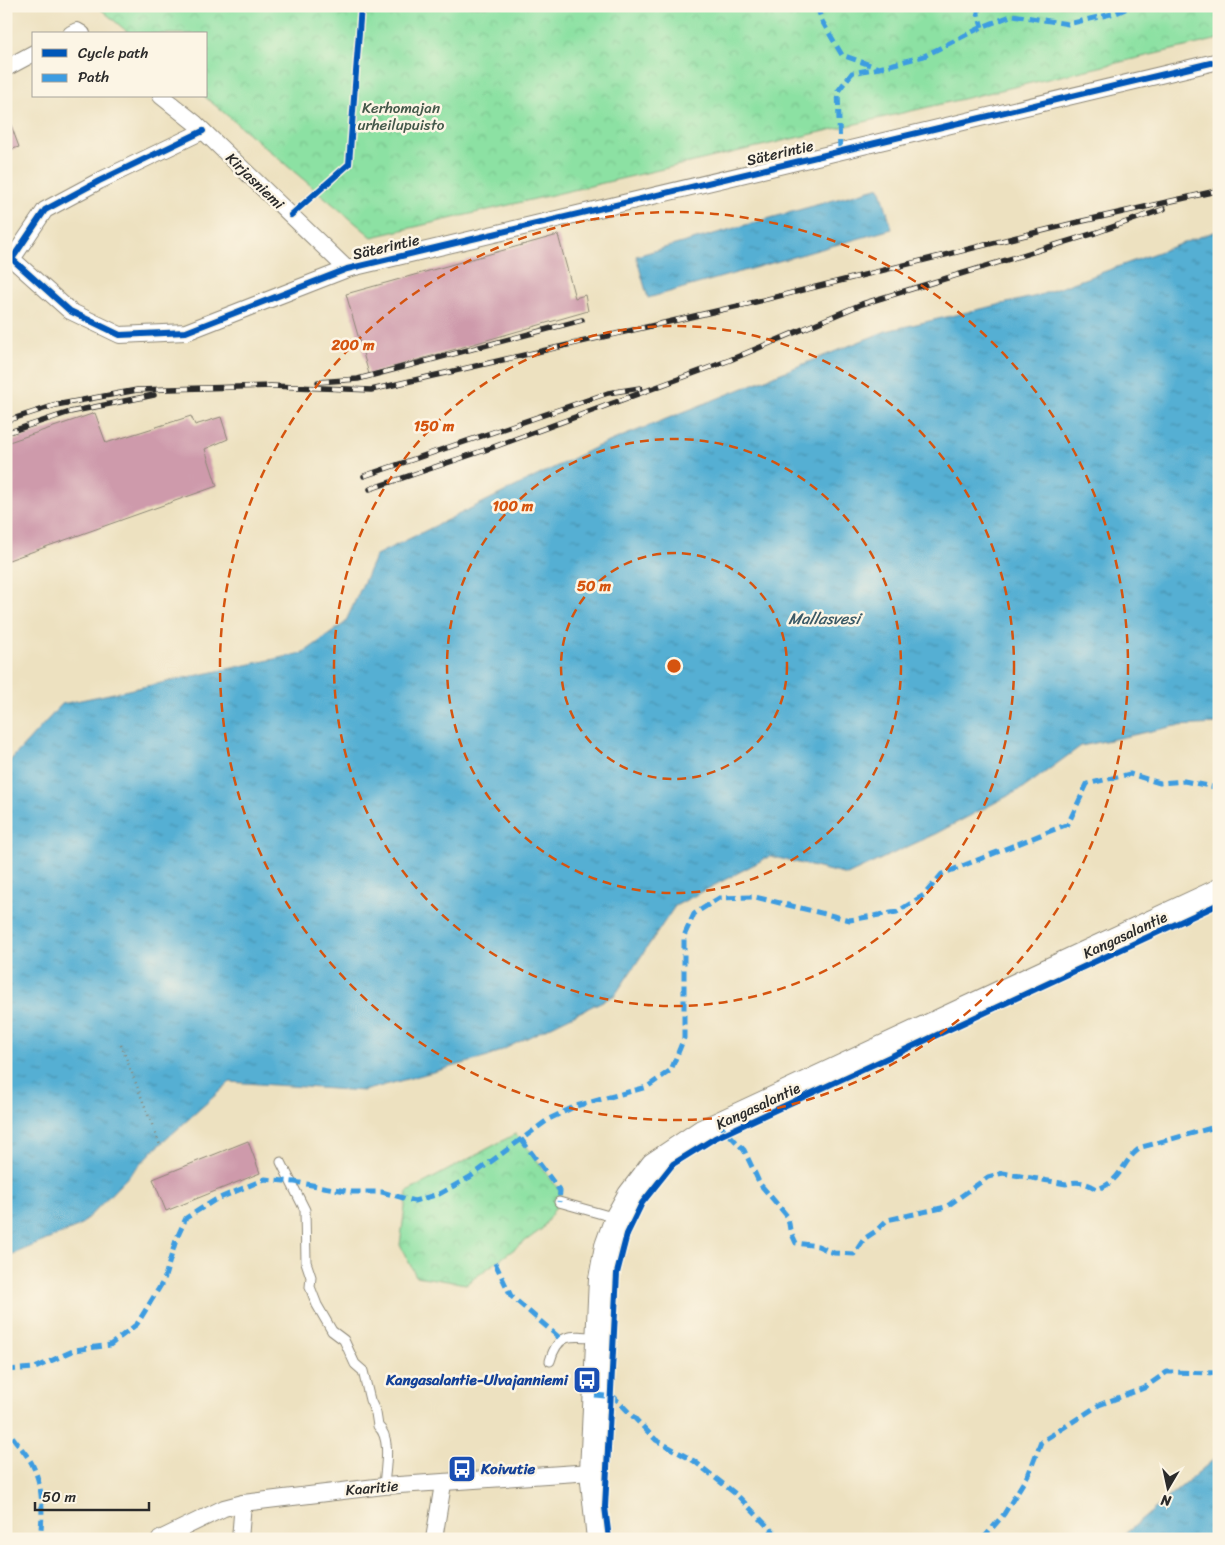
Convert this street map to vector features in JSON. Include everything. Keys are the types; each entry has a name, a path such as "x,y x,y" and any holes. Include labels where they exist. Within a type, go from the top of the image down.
{"main road":[{"name":"Kangasalantie","path":"599,1539 592,1472 601,1279 607,1246 617,1218 630,1195 653,1165 702,1132 1219,891"}],"street":[{"path":"6,68 32,55"},
{"name":"Säterintie","path":"203,131 99,181 45,210 12,259 70,311 120,335 186,332 347,269 1219,61"},
{"name":"Kirjasniemi","path":"163,98 203,131 347,269"},
{"name":"Kaaritie","path":"160,1539 224,1508 243,1503 384,1486 443,1484 592,1472"},
{"path":"434,1539 443,1484"},
{"path":"240,1539 243,1503"}],"lane":[{"path":"281,1162 305,1210 306,1262 317,1305 332,1331 344,1340 355,1364 363,1371 378,1426 382,1430 386,1448 384,1486"},
{"path":"559,1202 617,1218"},
{"path":"550,1361 554,1348 561,1339 575,1336 598,1338"}],"path":[{"path":"121,1045 160,1145"}],"green space":[{"name":"Kerhomajan urheilupuisto","path":"97,6 1219,6 1219,39 372,237 206,98 208,98 208,32 128,32"},
{"path":"515,1134 521,1139 560,1191 559,1202 542,1229 466,1284 416,1276 400,1245 407,1192"}],"water":[{"path":"880,187 892,229 648,298 636,256"},
{"name":"Mallasvesi","path":"1219,230 1219,724 1175,726 1081,746 1025,787 935,834 847,875 770,856 675,906 615,995 488,1057 363,1091 230,1082 153,1151 80,1226 6,1257 6,765 62,704 303,653 345,623 376,555 596,447 886,331 1037,296"},
{"path":"1219,1455 1219,1539 1119,1539"}],"building":[{"path":"8,117 19,147 6,151 6,118"},
{"path":"558,235 575,298 585,295 588,311 369,374 346,294"},
{"path":"95,413 106,443 191,416 195,425 221,417 228,439 205,449 217,486 6,561 6,443"},
{"path":"248,1141 260,1173 166,1211 153,1179"}],"railway":[{"path":"6,421 56,405 137,390 271,386 371,390 747,304 1074,223 1216,191"},
{"path":"370,489 491,448 730,360 862,304 1095,233 1164,209"},
{"path":"318,382 358,379 582,320"},
{"path":"364,476 608,393 640,388"},
{"path":"6,433 70,412 154,395"}],"marked path":[{"path":"817,6 822,21 842,55 879,68 924,56 982,27 1013,15 1068,24 1116,13 1132,6"},
{"path":"978,6 982,27"},
{"path":"840,151 838,91 852,73 879,68"},
{"path":"6,1370 35,1368 75,1350 110,1345 137,1324 164,1280 176,1240 186,1218 215,1200 265,1179 295,1182 351,1192 382,1192 414,1201 439,1194 470,1177 549,1119 576,1106 647,1087 671,1070 684,1038 684,936 694,914 719,898 755,897 850,920 897,912 924,895 942,874 1068,824 1087,784 1130,774 1160,783 1184,781 1219,788"},
{"path":"719,1124 744,1150 760,1184 788,1217 790,1230 796,1243 818,1246 834,1253 854,1254 864,1239 887,1220 946,1207 988,1177 1003,1173 1066,1184 1082,1183 1097,1189 1112,1181 1130,1157 1142,1147 1219,1126"},
{"path":"521,1139 560,1191 559,1202"},
{"path":"495,1263 511,1296 561,1339"},
{"path":"983,1539 1004,1514 1029,1473 1041,1442 1099,1405 1144,1388 1167,1372 1219,1373"},
{"path":"595,1395 614,1397 656,1440 694,1461 737,1495 780,1539"},
{"path":"6,1423 10,1433 31,1462 38,1480 42,1500 40,1539"}],"cycle path":[{"path":"291,215 349,164 361,6"},
{"path":"203,131 99,181 45,210 12,259 70,311 120,335 186,332 347,269 1219,61"},
{"path":"609,1539 605,1507 617,1273 627,1234 642,1203 673,1164 715,1138 1219,904"}],"place":[{"name":"Kangasalantie-Ulvajanniemi","path":"587,1380"},
{"name":"Koivutie","path":"462,1469"}]}
